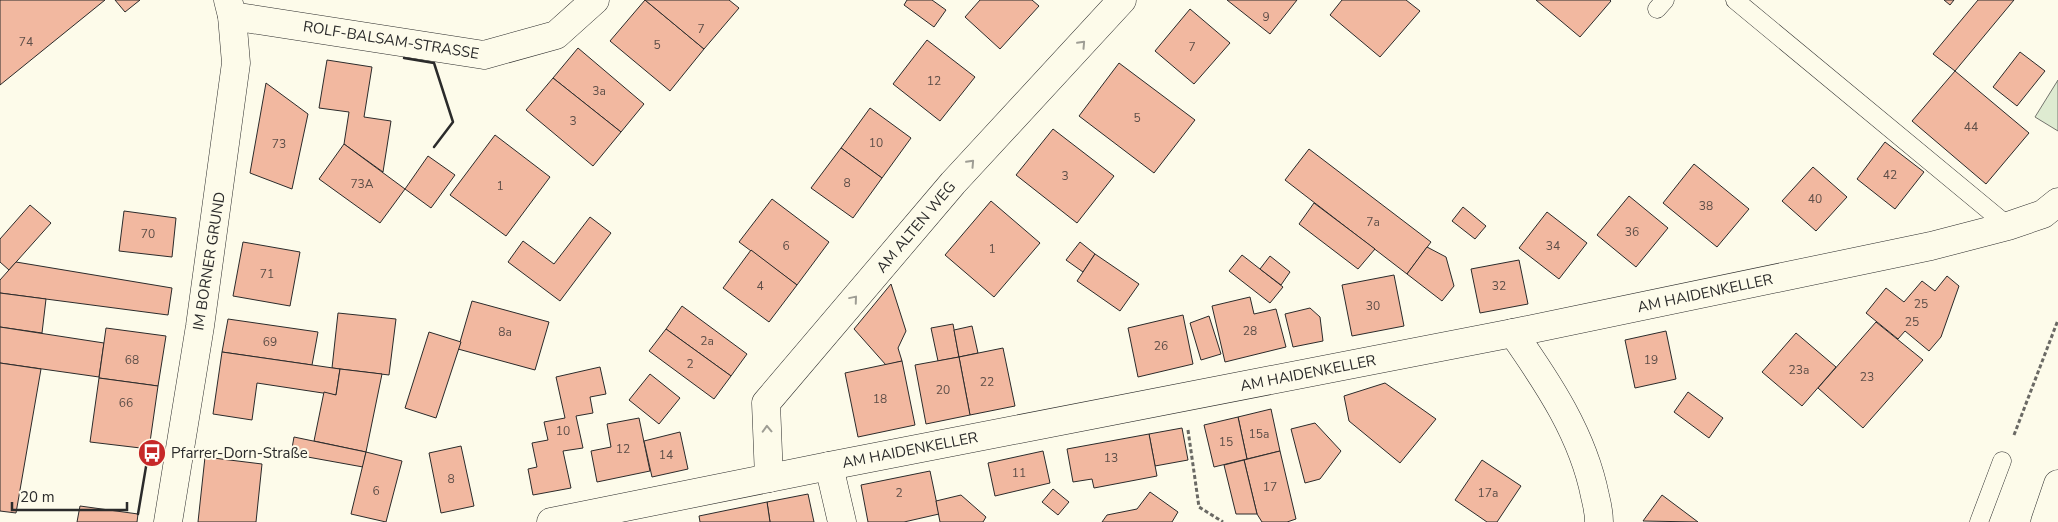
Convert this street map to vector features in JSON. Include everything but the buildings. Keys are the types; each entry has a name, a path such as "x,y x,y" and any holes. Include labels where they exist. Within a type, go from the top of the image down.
{"main road":[{"name":"ROLF-BALSAM-STRASSE","path":"230,8 484,55 556,35 595,0"},
{"name":"AM ALTEN WEG","path":"769,478 766,403 953,183 1122,0"},
{"name":"IM BORNER GRUND","path":"168,522 200,326 236,63 230,8"},
{"name":"AM HAIDENKELLER","path":"551,522 1513,333 1931,246 2008,226 2043,214 2058,202"},
{"path":"1513,333 1546,381 1578,440 1592,478 1599,522"},
{"path":"829,466 842,522"},
{"path":"2044,522 2058,484"}],"lane":[{"path":"1735,0 2008,226"},
{"path":"1978,522 2002,461"}],"path":[{"path":"2002,461 2020,423 2058,320"},
{"path":"1184,397 1199,507 1223,522"}],"green space":[{"path":"2058,80 2058,131 2035,117"}],"wall":[{"path":"404,58 434,63 453,122 434,147"},
{"path":"138,514 149,449"}],"place":[{"name":"Pfarrer-Dorn-Straße","path":"152,453"}]}
